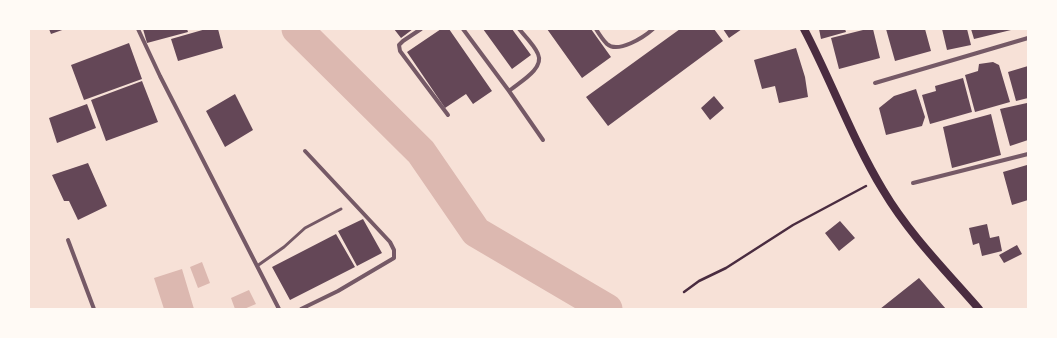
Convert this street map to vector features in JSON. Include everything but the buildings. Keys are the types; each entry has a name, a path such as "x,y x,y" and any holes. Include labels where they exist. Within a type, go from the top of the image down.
{"main road":[{"path":"804,29 855,138 877,180 909,227 979,309"}],"street":[{"path":"138,29 160,76 279,309"},
{"path":"421,29 399,45 400,51 448,115"},
{"path":"462,29 543,140"},
{"path":"508,91 535,70 540,63 539,55 519,29"},
{"path":"596,29 607,45 614,48 626,46 653,29"},
{"path":"875,83 1028,38"},
{"path":"301,309 338,291 394,258 394,250 390,242 305,151"},
{"path":"913,183 1028,154"},
{"path":"68,240 94,309"}],"lane":[{"path":"257,266 288,244 305,228 341,209"}],"path":[{"path":"684,292 699,281 726,268 793,225 877,180"}],"shaded area":[{"path":"202,262 210,283 198,288 190,267"},
{"path":"182,269 194,309 164,309 154,278"},
{"path":"249,290 256,304 244,309 235,309 231,298"}],"waterway":[{"path":"297,29 421,152 476,232 607,309"}]}
